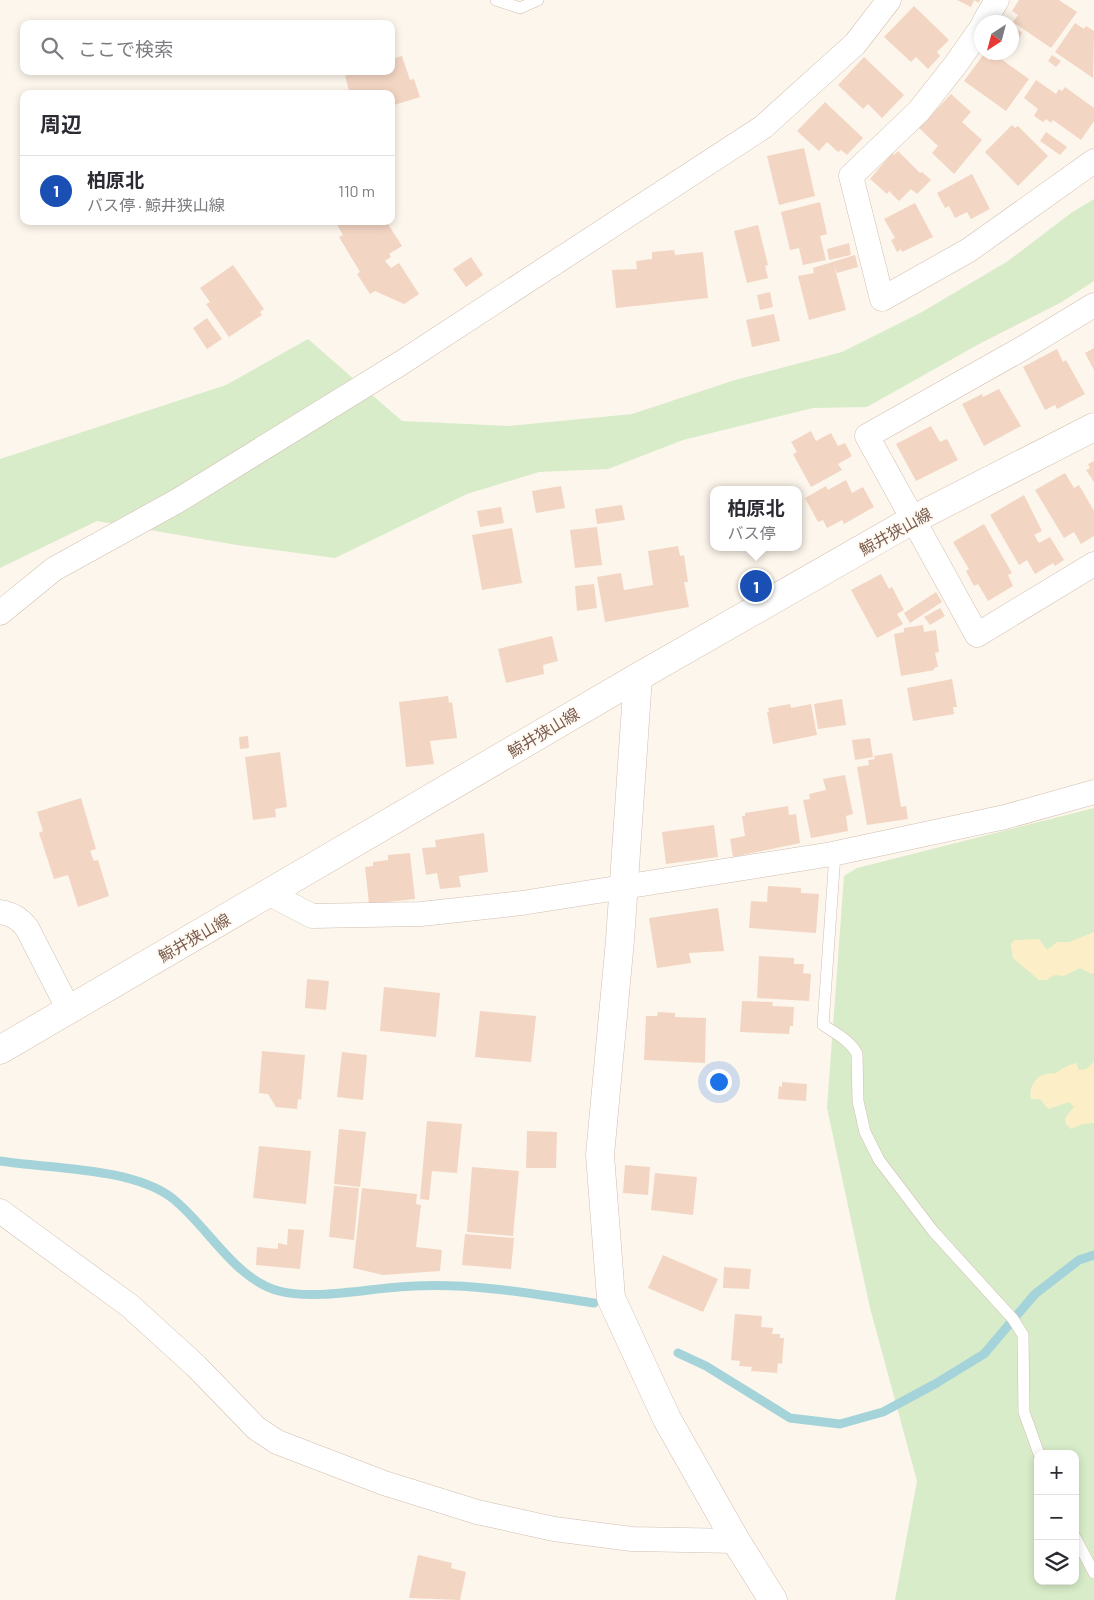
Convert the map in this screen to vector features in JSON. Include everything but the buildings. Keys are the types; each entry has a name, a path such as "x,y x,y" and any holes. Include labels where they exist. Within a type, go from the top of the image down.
{"main road":[{"name":"鯨井狭山線","path":"0,1050 270,894 638,677 914,519 1094,427"},
{"path":"638,677 619,950 600,1154 611,1298 667,1419 736,1541 773,1600"}],"street":[{"path":"0,613 54,569 179,500 402,363 763,127 855,44 888,0"},
{"path":"988,15 997,0"},
{"path":"974,38 919,111 851,176 882,299 969,250 1094,161"},
{"path":"1094,305 1023,348 867,436 977,635 1094,564"},
{"path":"270,894 312,916 421,914 522,903 835,854 1005,817 1094,792"},
{"path":"0,912 9,913 20,919 27,928 69,1010"},
{"path":"0,1211 130,1306 196,1366 256,1428 277,1442 384,1483 477,1512 554,1528 632,1539 736,1541"}],"lane":[{"path":"496,0 520,8 538,0"},
{"path":"835,854 824,1025 854,1048 857,1054 858,1100 865,1132 879,1160 933,1231 1013,1320 1023,1335 1024,1412 1038,1450"},
{"path":"1077,1540 1094,1573"}],"green space":[{"path":"1094,199 1094,281 1060,303 979,344 867,407 813,408 683,440 608,469 539,472 467,494 335,558 237,545 97,521 0,568 0,459 226,385 308,339 402,421 509,426 632,414 735,380 842,352 922,312 1008,261 1071,213"},
{"path":"1094,808 1094,1600 895,1600 917,1481 870,1308 827,1108 844,876 857,868"}],"sand":[{"path":"1094,932 1094,973 1092,974 1080,968 1064,976 1055,975 1046,980 1039,980 1013,958 1011,945 1014,940 1039,939 1047,950 1057,942 1069,942"},
{"path":"1094,1062 1094,1123 1083,1124 1071,1129 1066,1124 1065,1118 1074,1107 1069,1102 1048,1109 1040,1099 1031,1099 1030,1095 1033,1084 1042,1075 1057,1073 1067,1066 1076,1063 1079,1070 1086,1069"}],"waterway":[{"path":"0,1161 113,1175 135,1180 155,1188 172,1198 185,1210 235,1264 248,1275 263,1285 279,1291 310,1295 437,1285 504,1290 594,1303"},
{"path":"678,1353 706,1366 790,1418 840,1424 883,1412 935,1384 984,1354 1035,1294 1079,1260 1094,1255"}],"place":[{"name":"柏原北","path":"756,586"}]}
